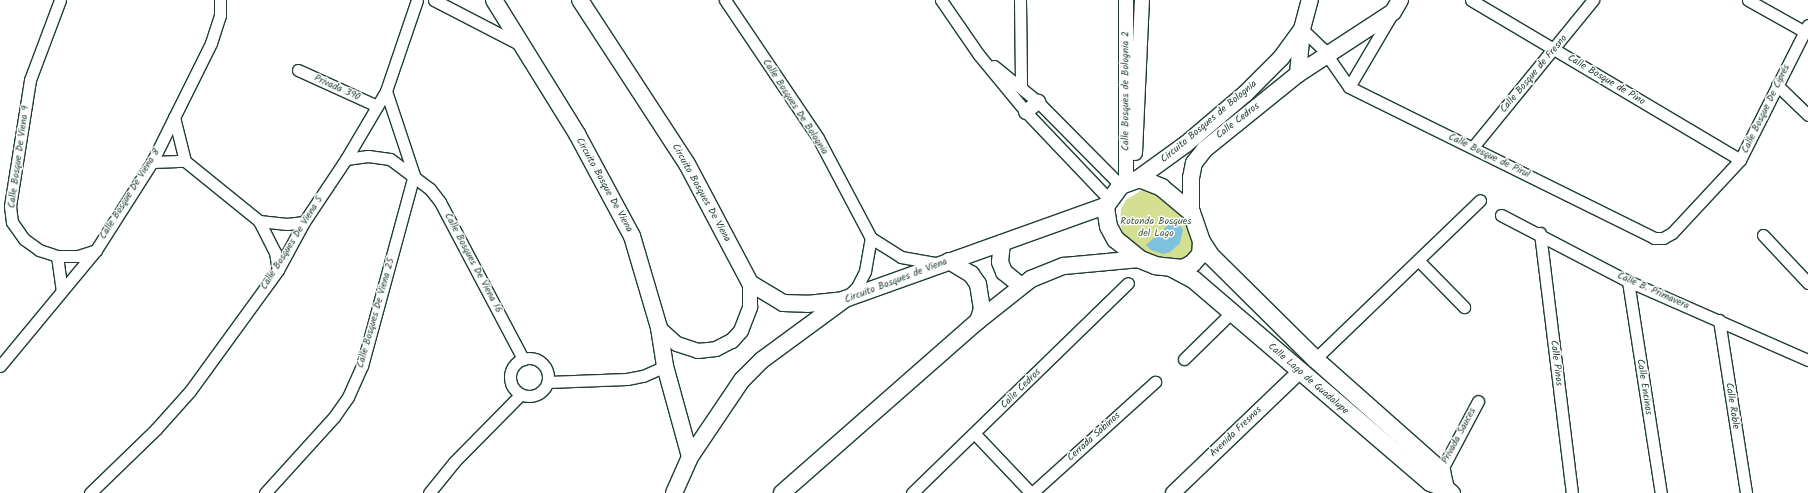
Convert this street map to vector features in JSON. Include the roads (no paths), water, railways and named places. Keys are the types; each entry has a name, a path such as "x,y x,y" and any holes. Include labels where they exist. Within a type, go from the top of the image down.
{"main road":[{"name":"Circuito Bosque De Viena","path":"494,0 519,44 577,134 632,236 658,328 665,366 690,457"},
{"name":"Circuito Bosques De Viena","path":"580,0 687,164 750,283 783,303 807,304 845,299"},
{"name":"Circuito Bosques de Bolognia","path":"1130,181 1186,144 1245,94 1281,58 1302,29 1310,0"},
{"name":"Calle Cedros","path":"1191,212 1191,178 1194,163 1205,148 1298,74 1327,56 1397,6"},
{"path":"1298,74 1302,29"},
{"path":"1281,58 1298,74"},
{"path":"782,493 978,322 1021,286 1042,273 1064,266 1140,259 1172,268 1182,268 1192,263 1200,254 1201,241 1191,212 1161,187 1130,181 1106,202 1108,226 1115,239 1140,259"},
{"name":"Circuito Bosques de Viena","path":"674,493 690,457 742,380 762,360 845,299 1002,243 1106,202"},
{"name":"Calle Lago de Guadalupe","path":"1201,241 1210,255 1315,359 1441,471 1445,491"},
{"path":"1002,243 1000,262 1004,272 1021,286"},
{"path":"945,263 971,274 978,284 982,309 978,322"},
{"name":"Calle Lago de Guadalupe","path":"1172,268 1193,279 1430,482 1445,491"}],"street":[{"name":"Calle Bosque De Viena 9","path":"60,0 30,80 10,206 12,222 24,239 39,250 57,256 78,256 96,250"},
{"name":"Calle Bosque De Viena 8","path":"0,366 96,250 152,162 211,43 220,15 220,0"},
{"name":"Calle Bosques De Viena 5","path":"90,493 156,429 190,391 278,270 304,222 346,160 386,91 417,0"},
{"path":"434,0 519,44"},
{"name":"Calle Bosques De Bolognia","path":"725,0 818,138 871,238 901,257 945,263"},
{"path":"941,0 979,55 1026,112 1106,202"},
{"path":"1020,0 1021,87"},
{"name":"Calle Bosque de Pino","path":"1471,0 1740,160"},
{"name":"Calle Bosque de Fresno","path":"1473,147 1555,50 1593,0"},
{"path":"1748,0 1806,29"},
{"path":"1126,6 1141,6"},
{"name":"Calle Bosques de Bolognia 2","path":"1126,6 1130,181"},
{"name":"Calle Bosques de Bolognia 2","path":"1130,181 1141,6"},
{"path":"1349,87 1397,6"},
{"name":"Calle Bosque de Pirul","path":"1302,29 1314,39 1349,87 1473,147 1654,238 1663,238"},
{"name":"Calle Bosque De Ciprés","path":"1663,238 1672,233 1740,160 1806,29"},
{"path":"979,55 1021,87 1130,181"},
{"name":"Privada 390","path":"298,70 377,106"},
{"path":"1777,85 1808,115"},
{"name":"Calle Bosques De Viena 16","path":"386,91 414,175"},
{"path":"1026,112 1038,102"},
{"path":"174,117 185,161 259,221 274,252 278,270"},
{"name":"Calle Bosques De Viena 16","path":"346,160 380,156 390,159 414,175 440,202 523,359"},
{"path":"152,162 185,161"},
{"name":"Calle Bosques De Viena 25","path":"265,493 334,417 348,397 362,366 414,175"},
{"path":"1315,359 1480,200"},
{"name":"Calle B. Primavera","path":"1501,215 1540,233 1628,281 1808,360"},
{"path":"259,221 287,224 304,222"},
{"name":"Calle Pinos","path":"1540,233 1572,493"},
{"path":"1763,235 1808,283"},
{"path":"845,299 857,287 865,271 871,238"},
{"path":"57,256 62,291"},
{"path":"1418,260 1464,307"},
{"name":"Calle Encinos","path":"1628,281 1661,493"},
{"path":"658,328 677,344 698,351 716,348 726,343 741,331 750,307 750,283"},
{"name":"Calle Cedros","path":"912,493 975,434 1128,283"},
{"path":"1184,359 1232,312"},
{"name":"Calle Roble","path":"1719,320 1746,493"},
{"path":"523,359 539,360 548,374 548,382 537,394 521,394 512,387 510,376 514,365 523,359"},
{"path":"548,382 621,380 643,376 665,366"},
{"name":"Avenida Fresnos","path":"1173,493 1300,371"},
{"name":"Cerrada Sabinos","path":"1032,493 1155,382"},
{"path":"429,493 454,462 521,394"},
{"name":"Privada Sauces","path":"1441,471 1478,401"},
{"path":"975,434 1032,493"}],"water":[{"path":"1176,218 1183,230 1180,243 1170,252 1163,254 1151,250 1146,245"}],"park label":[{"name":"Rotonda Bosques del Lago","path":"1156,226"}]}
